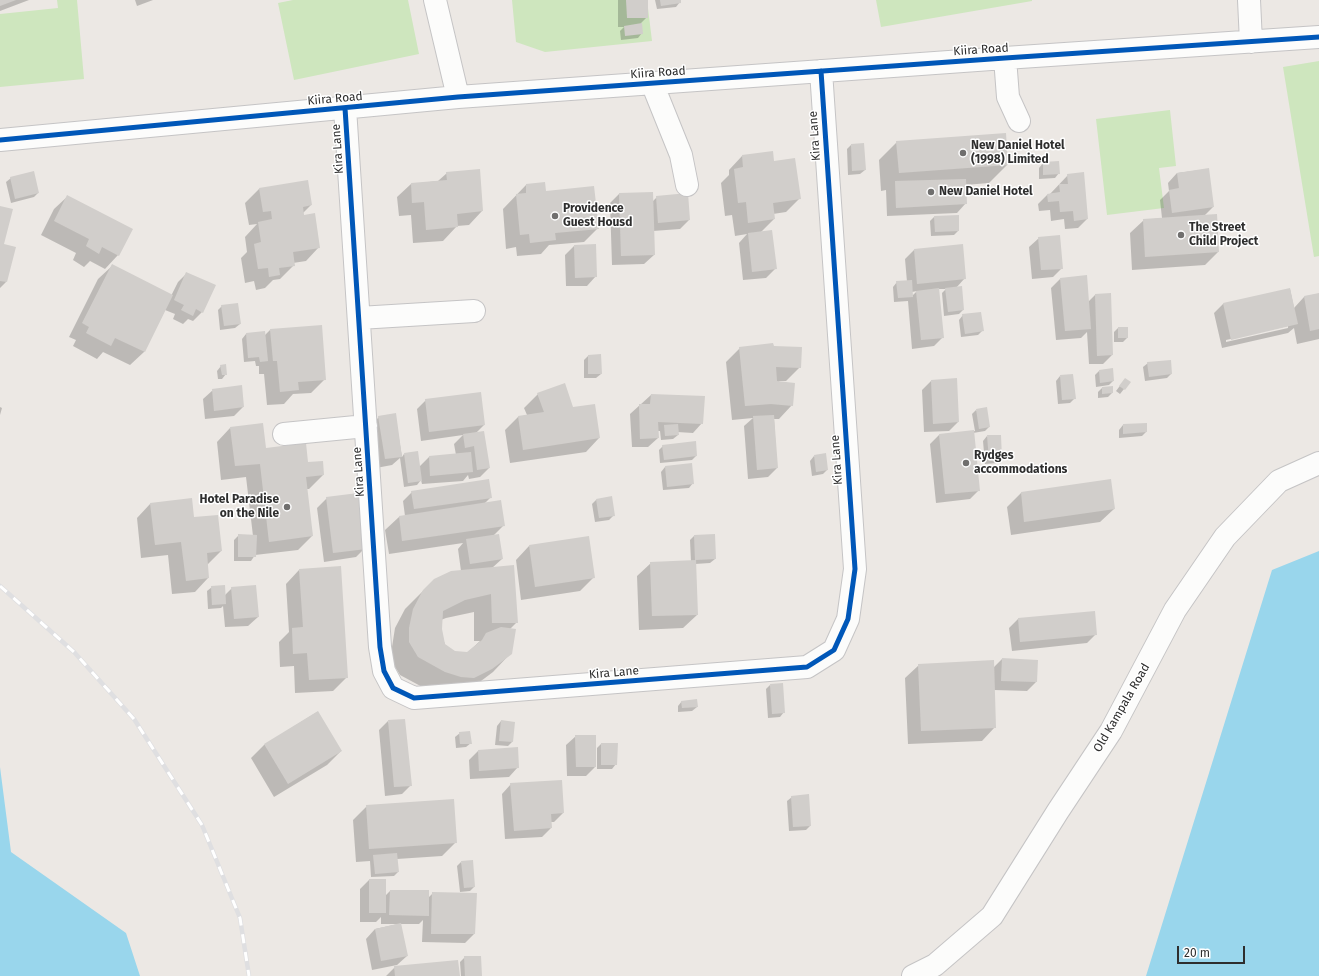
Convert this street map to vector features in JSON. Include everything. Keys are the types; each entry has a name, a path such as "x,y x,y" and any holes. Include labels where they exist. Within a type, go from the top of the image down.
{"street":[{"path":"435,0 458,97"},
{"path":"1250,0 1252,42"},
{"name":"Kiira Road","path":"0,140 458,97 1319,37"},
{"path":"1005,58 1008,97 1019,121"},
{"name":"Kira Lane","path":"345,108 380,647 384,670 393,688 414,698 806,667 834,650 848,619 855,569 821,71"},
{"path":"652,83 681,155 687,186"},
{"path":"359,318 474,311"},
{"path":"284,434 366,426"},
{"name":"Old Kampala Road","path":"913,976 935,965 992,916 1058,811 1111,731 1175,610 1224,537 1279,481 1319,463"}],"green space":[{"path":"57,0 77,0 84,79 0,87 0,14 58,8"},
{"path":"293,0 408,0 419,54 294,80 278,3"},
{"path":"512,0 647,0 652,41 545,52 516,42"},
{"path":"876,0 1032,0 1032,1 881,27"},
{"path":"1319,61 1319,256 1314,257 1283,67"},
{"path":"1170,110 1176,166 1159,168 1164,208 1107,215 1096,119"}],"water":[{"path":"1319,551 1319,976 1146,976 1272,570"},
{"path":"0,767 11,852 126,933 140,976 0,976"}],"building":[{"path":"0,0 16,0 0,6"},
{"path":"626,0 648,0 648,18 627,18"},
{"path":"660,0 681,0 681,3 661,6"},
{"path":"642,23 643,34 625,36 624,26"},
{"path":"1006,133 1008,165 899,173 896,141"},
{"path":"864,143 866,170 852,171 851,144"},
{"path":"773,151 774,161 795,158 801,199 773,203 775,219 748,223 746,202 738,203 734,169 743,167 742,155"},
{"path":"1059,161 1060,174 1043,175 1043,162"},
{"path":"1209,168 1214,207 1172,213 1169,190 1179,188 1177,173"},
{"path":"480,169 483,211 457,214 458,227 426,230 424,202 412,203 411,183 447,180 446,172"},
{"path":"34,171 39,193 15,199 10,177"},
{"path":"1084,172 1088,219 1074,221 1073,211 1060,212 1059,201 1048,202 1047,194 1060,192 1059,184 1068,184 1067,174"},
{"name":"New Daniel Hotel","path":"966,179 967,204 896,208 895,181"},
{"path":"308,180 312,205 303,207 304,215 315,213 320,248 293,252 295,266 279,268 280,275 269,277 268,268 258,269 254,244 261,242 258,222 272,219 271,211 263,212 259,188"},
{"path":"545,182 546,191 594,186 599,229 555,233 556,240 530,243 529,234 520,235 516,194 526,193 526,184"},
{"path":"653,192 655,255 621,256 619,193"},
{"path":"688,193 690,220 658,223 656,196"},
{"path":"67,195 133,229 119,256 102,247 99,254 86,246 89,239 54,221"},
{"path":"0,206 13,209 4,244 16,247 7,282 0,281"},
{"name":"The Street Child Project","path":"1217,214 1219,252 1145,257 1143,219"},
{"path":"959,215 959,231 935,232 934,216"},
{"path":"772,230 777,269 752,272 748,233"},
{"path":"1060,235 1063,269 1041,270 1038,237"},
{"path":"596,244 597,277 575,278 574,245"},
{"path":"963,244 966,279 917,284 914,249"},
{"path":"112,264 173,295 145,352 115,338 111,346 86,333 89,327 82,323"},
{"path":"186,272 216,285 203,313 196,309 193,316 181,310 184,305 174,300"},
{"path":"1087,275 1091,329 1065,331 1060,278"},
{"path":"912,280 913,297 898,298 896,281"},
{"path":"962,286 964,310 948,312 945,288"},
{"path":"939,288 944,338 921,340 916,291"},
{"path":"1290,288 1298,324 1231,340 1223,303"},
{"path":"1111,293 1113,355 1097,356 1095,294"},
{"path":"1319,293 1319,329 1310,331 1304,296"},
{"path":"238,303 241,324 224,326 221,305"},
{"path":"981,312 984,331 965,334 962,314"},
{"path":"322,325 326,380 298,382 299,390 280,392 277,361 273,361 270,329"},
{"path":"1118,327 1128,327 1128,338 1118,338"},
{"path":"265,331 268,361 260,362 259,357 248,358 246,333"},
{"path":"773,343 774,346 802,347 801,368 776,367 777,381 795,383 793,406 771,404 745,406 739,347"},
{"path":"601,354 602,374 588,374 588,355"},
{"path":"1171,360 1172,374 1149,377 1147,362"},
{"path":"226,364 227,375 222,375 220,365"},
{"path":"1113,368 1114,381 1100,383 1099,370"},
{"path":"1073,374 1076,399 1062,400 1060,375"},
{"path":"957,378 959,422 933,424 931,380"},
{"path":"1125,378 1131,382 1125,390 1119,386"},
{"path":"565,383 573,407 595,404 600,438 523,450 518,416 544,412 537,393"},
{"path":"242,385 244,407 214,411 212,389"},
{"path":"1113,386 1113,393 1102,394 1102,387"},
{"path":"481,392 485,425 429,432 425,399"},
{"path":"651,394 705,396 703,424 658,422 659,438 640,439 639,404 650,404"},
{"path":"987,407 990,427 979,429 976,409"},
{"path":"396,413 402,457 385,459 378,416"},
{"path":"774,415 778,468 757,470 753,416"},
{"name":"Hotel Paradise on the Nile","path":"263,423 266,448 306,443 308,462 323,461 324,475 306,477 313,536 269,542 260,464 235,466 230,427"},
{"path":"1147,423 1147,432 1123,434 1123,424"},
{"path":"678,424 679,435 665,436 664,425"},
{"path":"974,430 980,491 945,494 939,434"},
{"path":"484,431 490,468 477,470 474,446 465,448 463,434"},
{"path":"987,435 1001,435 1002,459 989,460"},
{"path":"696,441 697,456 664,460 662,445"},
{"path":"418,451 422,481 408,483 404,453"},
{"path":"471,452 473,472 430,476 429,456"},
{"path":"826,453 828,470 816,472 814,455"},
{"path":"692,463 694,484 667,487 665,466"},
{"path":"489,479 492,498 414,509 411,491"},
{"path":"1111,479 1115,509 1024,522 1021,492"},
{"path":"358,493 366,549 333,553 326,497"},
{"path":"612,496 615,516 599,518 596,499"},
{"path":"192,498 194,517 218,515 222,551 207,553 209,578 186,581 181,542 155,545 150,503"},
{"path":"501,500 505,526 402,541 399,516"},
{"path":"238,534 257,535 256,557 238,557"},
{"path":"499,534 503,559 470,564 466,539"},
{"path":"715,534 716,559 695,560 694,535"},
{"path":"589,536 595,578 535,587 529,545"},
{"path":"696,560 698,615 652,616 650,562"},
{"path":"514,565 518,623 492,623 491,594 465,600 443,611 442,629 445,644 455,651 467,652 482,640 486,633 501,627 516,629 512,654 492,669 474,678 461,677 445,672 418,657 409,642 409,628 413,609 423,590 434,579 451,571"},
{"path":"341,566 348,678 309,680 307,653 293,654 292,628 303,627 299,569"},
{"path":"225,585 226,604 212,605 211,586"},
{"path":"256,585 259,617 234,619 231,587"},
{"path":"1095,611 1097,635 1020,642 1018,618"},
{"path":"1002,658 1038,660 1037,682 1001,681"},
{"path":"994,660 996,728 921,731 918,664"},
{"path":"783,683 785,713 772,714 770,684"},
{"path":"697,699 698,707 682,708 681,701"},
{"path":"318,711 342,751 288,784 264,744"},
{"path":"405,719 412,786 394,787 388,720"},
{"path":"501,720 515,722 513,742 499,741"},
{"path":"470,731 472,744 460,744 459,732"},
{"path":"575,735 596,735 596,767 576,767"},
{"path":"601,743 618,743 617,765 601,765"},
{"path":"518,747 519,768 479,771 478,750"},
{"path":"562,780 564,813 551,814 552,828 514,831 510,783"},
{"path":"809,794 811,826 793,827 791,796"},
{"path":"454,799 457,843 369,849 366,805"},
{"path":"397,853 399,872 375,874 373,855"},
{"path":"473,860 475,887 464,888 461,861"},
{"path":"369,879 386,879 386,913 369,913"},
{"path":"390,890 429,890 429,916 389,915"},
{"path":"432,892 477,893 475,934 431,934"},
{"path":"401,923 408,956 381,961 375,929"},
{"path":"464,956 481,956 482,976 465,976"},
{"path":"458,960 460,976 395,976 394,966"}],"railway":[{"path":"0,586 74,652 134,719 202,825 240,918 249,976"}],"cycle path":[{"path":"0,140 458,97 1319,37"},
{"path":"345,108 380,647 384,671 393,688 414,698 807,667 834,650 848,619 855,569 821,71"}],"place":[{"name":"New Daniel Hotel (1998) Limited","path":"963,153"},
{"name":"New Daniel Hotel","path":"931,192"},
{"name":"Providence Guest Housd","path":"555,216"},
{"name":"The Street Child Project","path":"1181,235"},
{"name":"Rydges accommodations","path":"966,463"},
{"name":"Hotel Paradise on the Nile","path":"287,507"}]}
